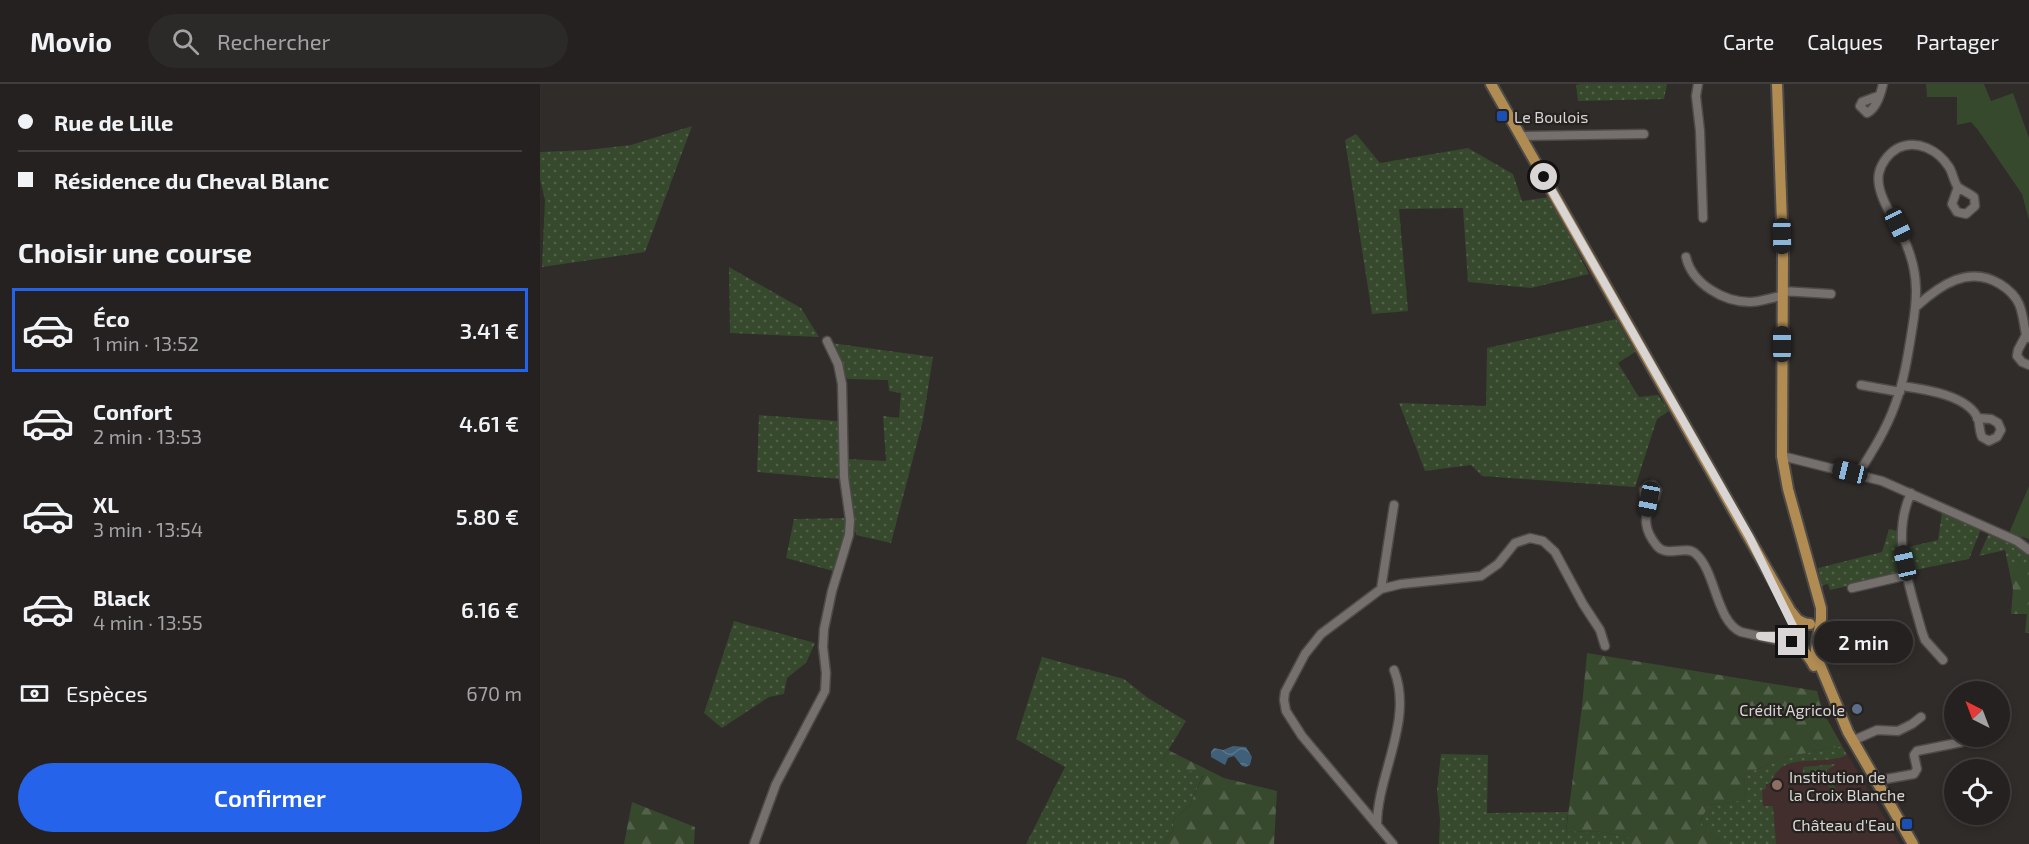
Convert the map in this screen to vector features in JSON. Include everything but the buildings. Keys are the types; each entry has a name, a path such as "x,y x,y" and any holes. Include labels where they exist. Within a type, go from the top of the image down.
{"main road":[{"path":"1491,84 1791,612 1798,620 1815,628 1818,638"},
{"path":"1778,84 1783,294 1782,456 1810,573 1821,608 1817,658 1852,741 1911,844"},
{"path":"1750,538 1797,640 1812,662 1849,741 1911,844"},
{"path":"1797,640 1799,626 1815,619 1816,611 1810,573"},
{"path":"1797,640 1809,647 1818,638"}],"street":[{"path":"1698,84 1696,96 1704,218"},
{"path":"1878,96 1882,84"},
{"path":"1520,136 1644,134"},
{"path":"1858,474 1884,431 1901,389 1917,306 1911,257 1880,191 1880,170 1885,160 1895,150 1910,145 1921,145 1932,150 1944,160 1958,187"},
{"path":"1686,257 1688,266 1697,279 1710,289 1736,301 1749,302 1783,294 1831,294"},
{"path":"1917,306 1936,289 1952,280 1968,277 1985,278 2000,284 2015,296 2020,307 2028,337 2018,350 2017,356 2022,362 2029,364"},
{"path":"754,844 776,784 825,691 824,629 832,591 849,535 850,520 844,477 842,384 838,364 827,341"},
{"path":"1861,385 1933,391 1966,406 1977,418"},
{"path":"1782,456 1858,474 1911,493 2017,541 2029,549"},
{"path":"1911,493 1904,509 1900,532 1901,546 1923,636 1943,660"},
{"path":"1649,499 1645,525 1658,548 1666,551 1688,550 1696,553 1712,580 1717,600 1733,627 1741,632 1760,636 1797,640"},
{"path":"1381,590 1394,505"},
{"path":"1393,844 1297,730 1287,713 1284,698 1302,659 1316,640 1381,590 1401,584 1481,576 1496,567 1518,541 1530,538 1547,543 1556,552 1583,604 1600,630 1605,646"},
{"path":"1852,588 1908,575"},
{"path":"1377,825 1381,794 1395,740 1400,700 1400,688 1394,670"},
{"path":"1852,741 1877,730 1898,731 1921,717"},
{"path":"1875,781 1914,774 1917,769 1914,755 1917,751 1944,746"},
{"path":"1363,808 1375,801 1381,794"}],"shaded area":[{"name":"Institution de la Croix Blanche","path":"1828,721 1900,844 1673,844 1677,815"}],"green space":[{"path":"1667,84 1664,99 1578,101 1576,85"},
{"path":"1926,84 1984,84 1991,101 2013,93 2029,138 2029,220 2022,194 1978,130 1971,122 1957,125 1957,97 1927,97"},
{"path":"692,126 645,252 542,267 545,200 540,179 540,152 631,145"},
{"path":"1356,134 1380,163 1468,148 1513,174 1522,201 1549,197 1589,274 1531,288 1468,282 1463,208 1399,209 1408,311 1372,314 1345,140"},
{"path":"729,267 801,308 819,337 730,333"},
{"path":"1616,319 1635,352 1618,363 1639,397 1658,395 1669,411 1657,419 1635,487 1482,476 1471,465 1425,471 1399,403 1486,406 1487,348"},
{"path":"831,343 933,357 923,420 891,543 856,535 847,459 886,461 883,416 899,418 901,393 889,391 888,380 847,379"},
{"path":"759,415 838,421 840,479 757,472"},
{"path":"2029,486 2029,539 2009,533"},
{"path":"1942,512 1981,529 1969,559 1910,571 1904,548 1938,540"},
{"path":"848,518 846,536 833,571 786,558 794,519"},
{"path":"1889,529 1898,531 1899,548 1905,573 1830,590 1828,584 1821,588 1818,568 1882,552"},
{"path":"1989,533 2016,544 2029,554 2029,565 2008,565 2005,550 1979,556"},
{"path":"2008,565 2029,565 2029,633 2025,633 2027,614 2011,614 2013,589"},
{"path":"734,621 815,643 806,663 787,678 784,694 769,697 722,728 704,713"},
{"path":"1587,653 1817,691 1823,712 1842,746 1786,757 1744,775 1746,800 1709,805 1699,823 1724,844 1631,844 1631,838 1603,832 1566,831"},
{"path":"1042,657 1124,679 1148,698 1186,721 1163,759 1203,775 1189,807 1174,819 1173,831 1162,844 1026,844 1065,767 1016,739"},
{"path":"1842,746 1847,755 1783,766 1771,783 1766,784 1766,789 1762,790 1763,806 1773,806 1776,844 1724,844 1699,824 1709,805 1746,800 1744,775 1786,757"},
{"path":"1168,750 1224,778 1277,791 1274,844 1162,844 1173,831 1174,819 1189,807 1203,776 1163,760"},
{"path":"1441,754 1488,755 1487,813 1568,812 1566,831 1603,832 1632,838 1631,844 1439,844 1440,820 1437,790"},
{"path":"1836,764 1826,771 1840,796 1836,798 1824,779 1818,782 1817,779 1795,781 1795,777 1803,776 1803,767"},
{"path":"632,802 695,827 694,844 624,844"}],"water":[{"path":"1233,746 1246,747 1252,757 1250,765 1242,766 1234,756 1228,758 1225,765 1211,757 1214,748 1223,750"}],"place":[{"name":"Le Boulois","path":"1502,116"},
{"name":"Crédit Agricole","path":"1857,709"},
{"name":"Institution de la Croix Blanche","path":"1777,785"},
{"name":"Château d'Eau","path":"1907,824"}],"route":[{"path":"1544,177 1750,538 1795,630 1794,635 1760,636 1792,642"}]}
